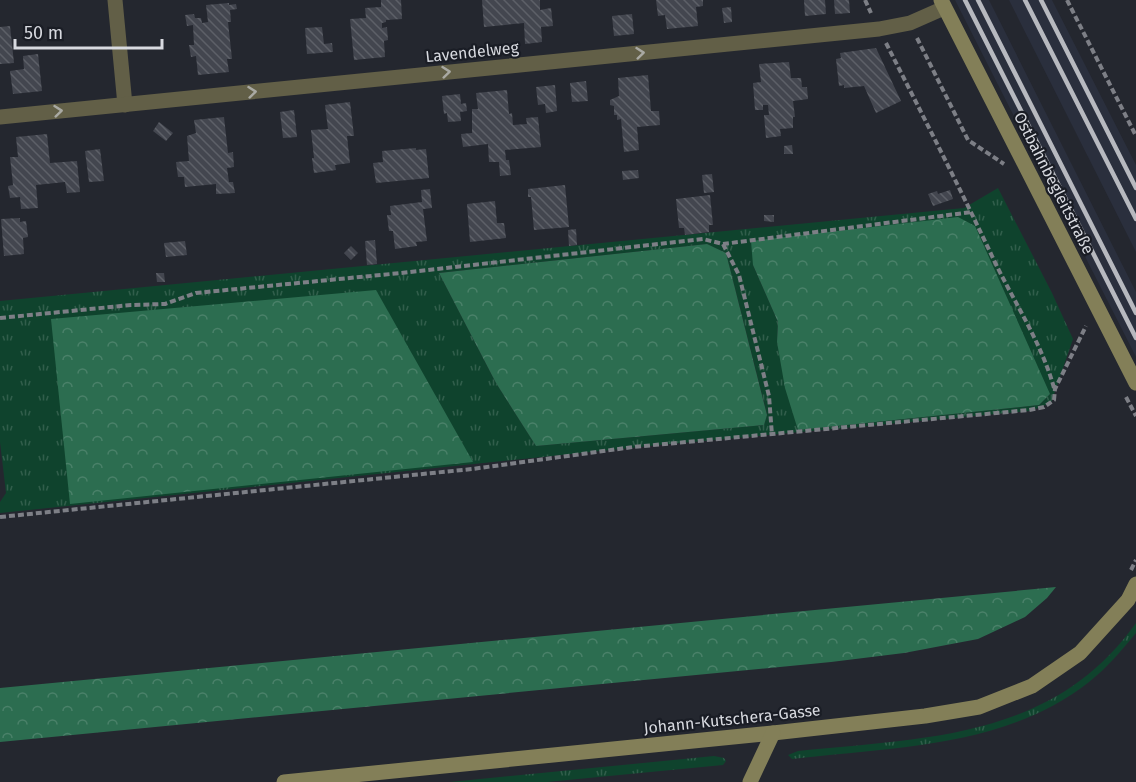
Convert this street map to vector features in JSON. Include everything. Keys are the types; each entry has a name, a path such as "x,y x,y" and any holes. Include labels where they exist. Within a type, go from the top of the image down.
{"street":[{"path":"115,0 125,105"},
{"name":"Lavendelweg","path":"0,117 879,29 910,23 942,4"},
{"name":"Ostbahnbegleitstraße","path":"942,4 1136,382"},
{"name":"Johann-Kutschera-Gasse","path":"284,782 773,733 925,716 979,707 1032,686 1080,653 1128,600 1131,582"},
{"path":"750,782 773,733"}],"path":[{"path":"1067,0 1136,136"},
{"path":"910,23 968,140 1004,164"},
{"path":"895,38 885,41 1047,363 1055,389"},
{"path":"0,318 131,305 165,304 196,292 401,273 703,239 723,244 972,213"},
{"path":"723,244 739,275 769,396 772,435"},
{"path":"0,517 472,469 633,447 1029,410 1044,407 1054,400 1055,389 1086,326"},
{"path":"1131,582 1136,560"}],"shaded area":[{"path":"955,0 989,0 1136,292 1136,357"},
{"path":"1009,0 1052,0 1136,165 1136,252"}],"green space":[{"path":"998,188 1073,339 1051,403 1030,411 659,445 0,513 0,502 6,493 0,442 0,301 964,208","holes":["707,244 726,253 767,414 764,425 536,446 496,383 439,273","753,265 1050,394 1039,405 798,430 777,342 778,322"]},
{"path":"958,217 975,226 1050,394 1039,405 798,430 785,388 777,342 778,322 753,265 751,241"},
{"path":"707,244 726,253 767,415 764,425 536,446 496,383 439,273"},
{"path":"376,290 473,462 70,504 51,319"},
{"path":"1056,587 1025,617 978,639 904,653 831,662 0,742 0,688"},
{"path":"1136,623 1136,633 1096,677 1056,704 1021,720 985,732 908,747 792,759 788,755 798,751 939,735 984,726 1027,711 1066,690 1103,661"},
{"path":"714,756 724,758 726,761 723,765 547,782 450,782"}],"building":[{"path":"381,0 401,0 402,19 386,20 382,23 382,28 387,27 388,40 384,41 385,57 354,60 350,19 366,18 365,8 381,7"},
{"path":"482,0 540,0 540,10 551,8 553,26 541,27 542,42 525,44 524,23 484,27"},
{"path":"656,0 703,0 703,6 696,7 698,26 667,29 665,15 658,16"},
{"path":"804,0 825,0 826,14 805,16"},
{"path":"834,0 849,0 850,13 835,14"},
{"path":"229,3 229,5 236,4 237,9 230,10 231,22 228,22 232,59 227,59 229,72 198,75 196,56 191,57 189,45 194,45 193,25 187,26 185,15 194,14 195,18 201,18 202,23 208,22 206,5"},
{"path":"731,7 732,22 724,23 722,8"},
{"path":"632,14 634,34 614,36 612,16"},
{"path":"10,26 14,63 0,64 0,27"},
{"path":"322,27 324,44 332,43 333,52 307,54 305,28"},
{"path":"876,48 901,101 876,113 864,86 844,88 844,85 839,86 836,59 841,58 840,53"},
{"path":"38,54 42,91 13,94 10,71 24,69 23,56"},
{"path":"789,62 791,78 801,78 802,87 807,87 808,99 793,101 795,117 793,117 793,128 780,129 781,136 766,138 764,115 769,115 768,105 763,105 763,110 755,110 753,83 761,82 759,64"},
{"path":"648,75 651,111 659,111 660,125 637,127 639,150 624,152 621,119 617,120 617,115 614,115 614,106 610,105 610,100 619,96 618,78"},
{"path":"586,81 588,101 572,102 570,83"},
{"path":"555,85 557,111 546,113 545,104 538,105 536,87"},
{"path":"507,90 509,114 512,113 513,125 527,124 526,118 538,117 541,147 505,150 511,175 500,176 499,162 489,162 488,144 463,147 461,134 472,133 472,109 478,109 476,93"},
{"path":"460,94 461,104 466,103 467,111 460,112 461,121 448,122 447,113 444,114 442,96"},
{"path":"350,102 354,136 347,136 350,163 335,165 336,170 314,173 311,130 328,129 325,105"},
{"path":"294,110 297,137 283,138 280,112"},
{"path":"224,117 228,153 233,152 234,167 227,168 229,182 233,182 235,193 216,194 216,184 185,187 184,177 178,177 176,162 189,161 187,136 196,133 194,120"},
{"path":"159,122 173,133 166,141 153,131"},
{"path":"47,134 50,163 77,161 80,192 67,193 65,182 36,185 38,208 21,209 20,197 10,198 8,186 13,185 10,157 18,157 16,137"},
{"path":"792,145 793,154 784,154 784,146"},
{"path":"416,148 416,150 426,149 429,178 376,183 373,163 383,162 382,151"},
{"path":"100,149 104,181 89,182 85,151"},
{"path":"638,170 639,178 623,180 622,171"},
{"path":"712,174 714,192 704,193 702,175"},
{"path":"565,185 569,227 534,230 531,197 528,197 528,189"},
{"path":"430,189 432,208 423,209 427,241 416,242 417,246 395,249 393,231 389,231 387,215 391,215 390,206 422,202 421,190"},
{"path":"950,190 953,199 933,206 928,194"},
{"path":"710,195 713,225 709,225 709,232 685,235 684,228 679,228 676,199"},
{"path":"495,201 497,223 504,223 506,238 470,242 467,204"},
{"path":"764,215 774,215 774,222 764,221"},
{"path":"20,218 20,222 26,221 28,237 23,238 24,254 4,256 1,219"},
{"path":"576,229 577,245 569,246 568,230"},
{"path":"375,240 377,264 367,265 365,241"},
{"path":"185,241 187,255 166,257 164,243"},
{"path":"351,246 358,253 351,260 344,253"},
{"path":"156,273 164,273 165,282 157,282"}],"railway":[{"path":"965,0 1136,338"},
{"path":"978,0 1136,313"},
{"path":"1025,0 1136,219"},
{"path":"1041,0 1136,188"}]}
